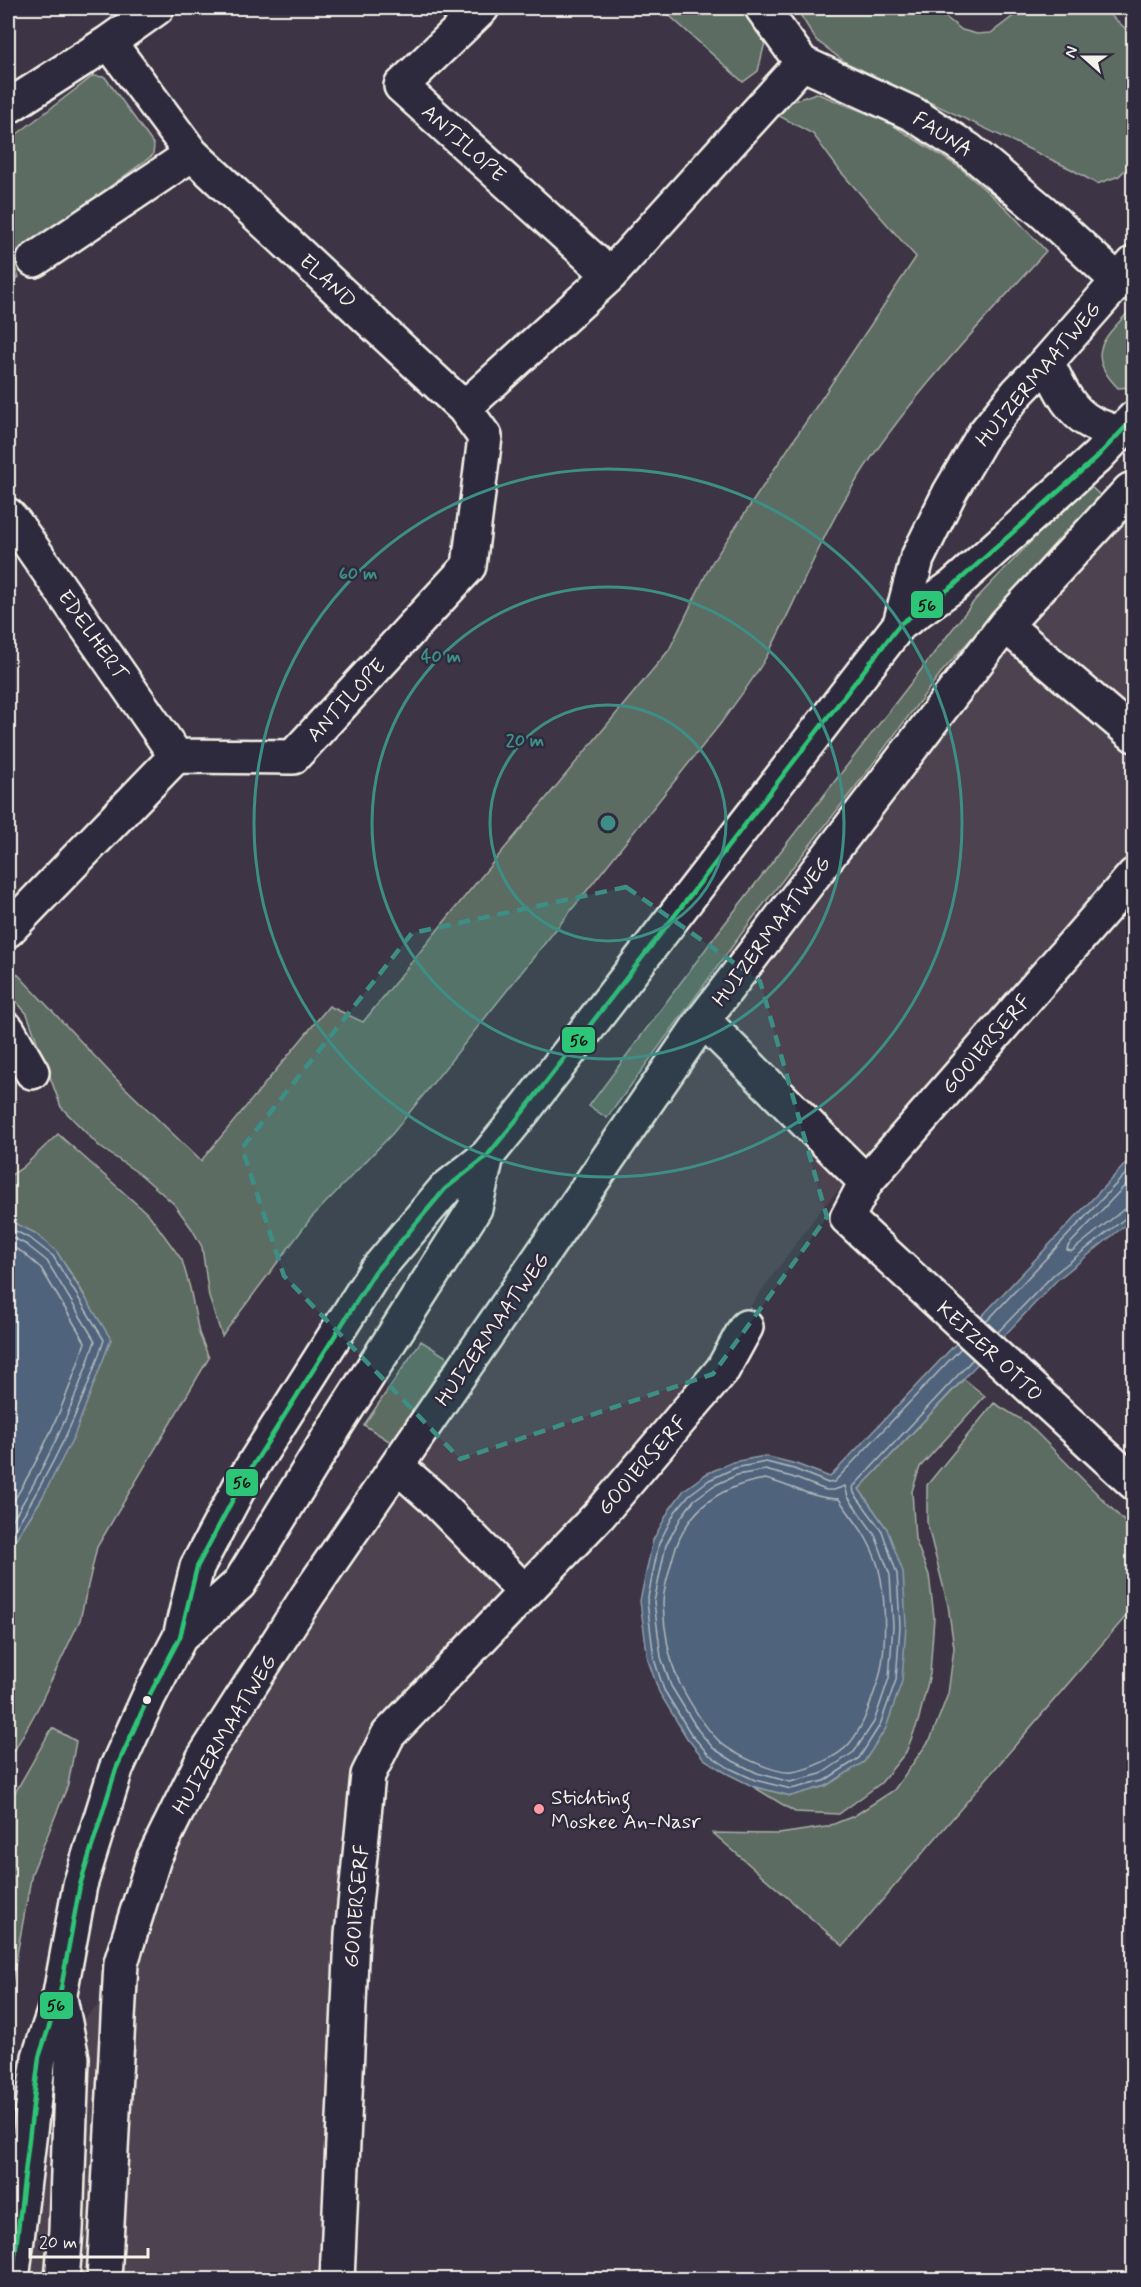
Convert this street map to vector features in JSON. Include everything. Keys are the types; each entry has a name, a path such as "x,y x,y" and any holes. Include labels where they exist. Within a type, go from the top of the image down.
{"street":[{"path":"8,107 157,8"},
{"name":"ANTILOPE","path":"482,8 401,86 610,275"},
{"name":"FAUNA","path":"762,8 802,63 913,114 969,150 1042,211 1125,271"},
{"name":"ELAND","path":"109,42 192,154 464,408"},
{"path":"464,408 610,275 802,63"},
{"path":"34,260 192,154"},
{"name":"HUIZERMAATWEG","path":"900,624 918,559 950,492 984,434 1017,393 1047,362 1125,271"},
{"path":"1047,362 1072,408 1091,423 1126,425"},
{"name":"ANTILOPE","path":"176,756 293,757 469,566 485,437 464,408"},
{"name":"HUIZERMAATWEG","path":"12,2280 39,2057 60,1994 80,1885 116,1769 149,1696 180,1636 197,1567 240,1486 375,1272 445,1190 487,1156 526,1108 900,624 954,586 1097,457 1126,425"},
{"name":"HUIZERMAATWEG","path":"104,2280 121,1964 154,1858 203,1759 308,1595 703,1020 1005,625 1130,490"},
{"name":"EDELHERT","path":"8,515 176,756"},
{"path":"1005,625 1134,735"},
{"path":"8,930 176,756"},
{"name":"GOOIERSERF","path":"847,1218 866,1182 1134,875"},
{"path":"703,1020 866,1182"},
{"path":"8,1030 32,1072"},
{"name":"HUIZERMAATWEG","path":"180,1636 239,1584 335,1426 475,1208 487,1156"},
{"name":"KEIZER OTTO","path":"847,1218 1134,1483"},
{"name":"GOOIERSERF","path":"337,2280 352,1935 368,1774 388,1735 600,1514 723,1369 746,1327"},
{"path":"398,1466 525,1592"},
{"name":"HUIZERMAATWEG","path":"60,1994 72,2058 62,2280"}],"highlighted area":[{"path":"626,887 760,981 827,1217 713,1374 460,1459 284,1276 242,1148 412,933"}],"shaded area":[{"path":"1133,508 1133,859 1040,968 819,1212 675,1410 362,1741 347,1894 326,2279 8,2280 8,2094 129,1975 153,1903 214,1762 642,1121 979,668"}],"green space":[{"path":"661,8 748,8 767,34 758,71 743,82"},
{"path":"796,8 934,8 962,30 977,34 991,33 1024,8 1102,8 1133,35 1133,162 1119,176 1097,184 1071,169 845,62 816,40"},
{"path":"93,76 105,77 154,145 153,155 11,259 19,277 8,286 8,141"},
{"path":"816,93 886,121 959,167 1007,209 1046,251 924,389 879,447 833,520 764,661 721,723 393,1133 311,1218 222,1336 209,1297 202,1247 192,1229 174,1204 141,1175 100,1147 61,1107 27,1014 8,992 8,968 10,966 116,1079 201,1161 329,1006 363,1022 669,650 711,564 916,257 840,171 813,134 768,110"},
{"path":"1133,307 1133,387 1118,388 1107,375 1100,354 1107,336"},
{"path":"1087,483 1102,497 1064,533 940,674 753,918 607,1118 589,1106 719,931 975,600"},
{"path":"58,1134 150,1216 182,1260 199,1333 209,1358 97,1547 80,1620 38,1708 8,1762 8,1551 42,1498 86,1298 70,1271 45,1243 8,1220 8,1177 22,1168"},
{"path":"421,1341 448,1358 392,1443 364,1425"},
{"path":"964,1379 985,1396 920,1467 912,1491 915,1539 929,1575 934,1617 930,1674 918,1722 906,1752 881,1783 839,1814 795,1812 752,1786 791,1796 887,1529 859,1489"},
{"path":"994,1403 1027,1423 1133,1530 1133,1608 843,1946 713,1833 779,1834 826,1827 854,1816 894,1790 931,1738 948,1694 954,1648 948,1605 927,1523 927,1485"},
{"path":"52,1728 76,1741 68,1785 32,1873 8,2003 8,1805"}],"water":[{"path":"1133,1156 1133,1219 1057,1280 859,1489 887,1529 903,1572 906,1625 902,1681 886,1728 864,1762 826,1786 791,1796 752,1786 704,1759 687,1738 659,1692 648,1660 640,1601 653,1540 670,1509 684,1490 706,1474 733,1462 765,1456 796,1464 830,1477"},
{"path":"8,1220 35,1233 57,1252 111,1339 74,1436 42,1498 8,1551"}],"transit line":[{"name":"56","path":"12,2280 39,2057 60,1994 80,1885 116,1769 149,1696 180,1637 197,1567 240,1486 375,1272 445,1189 487,1156 526,1108 900,624 953,586 1097,457 1134,418"}],"place":[{"name":"Stichting Moskee An-Nasr","path":"539,1809"}]}
